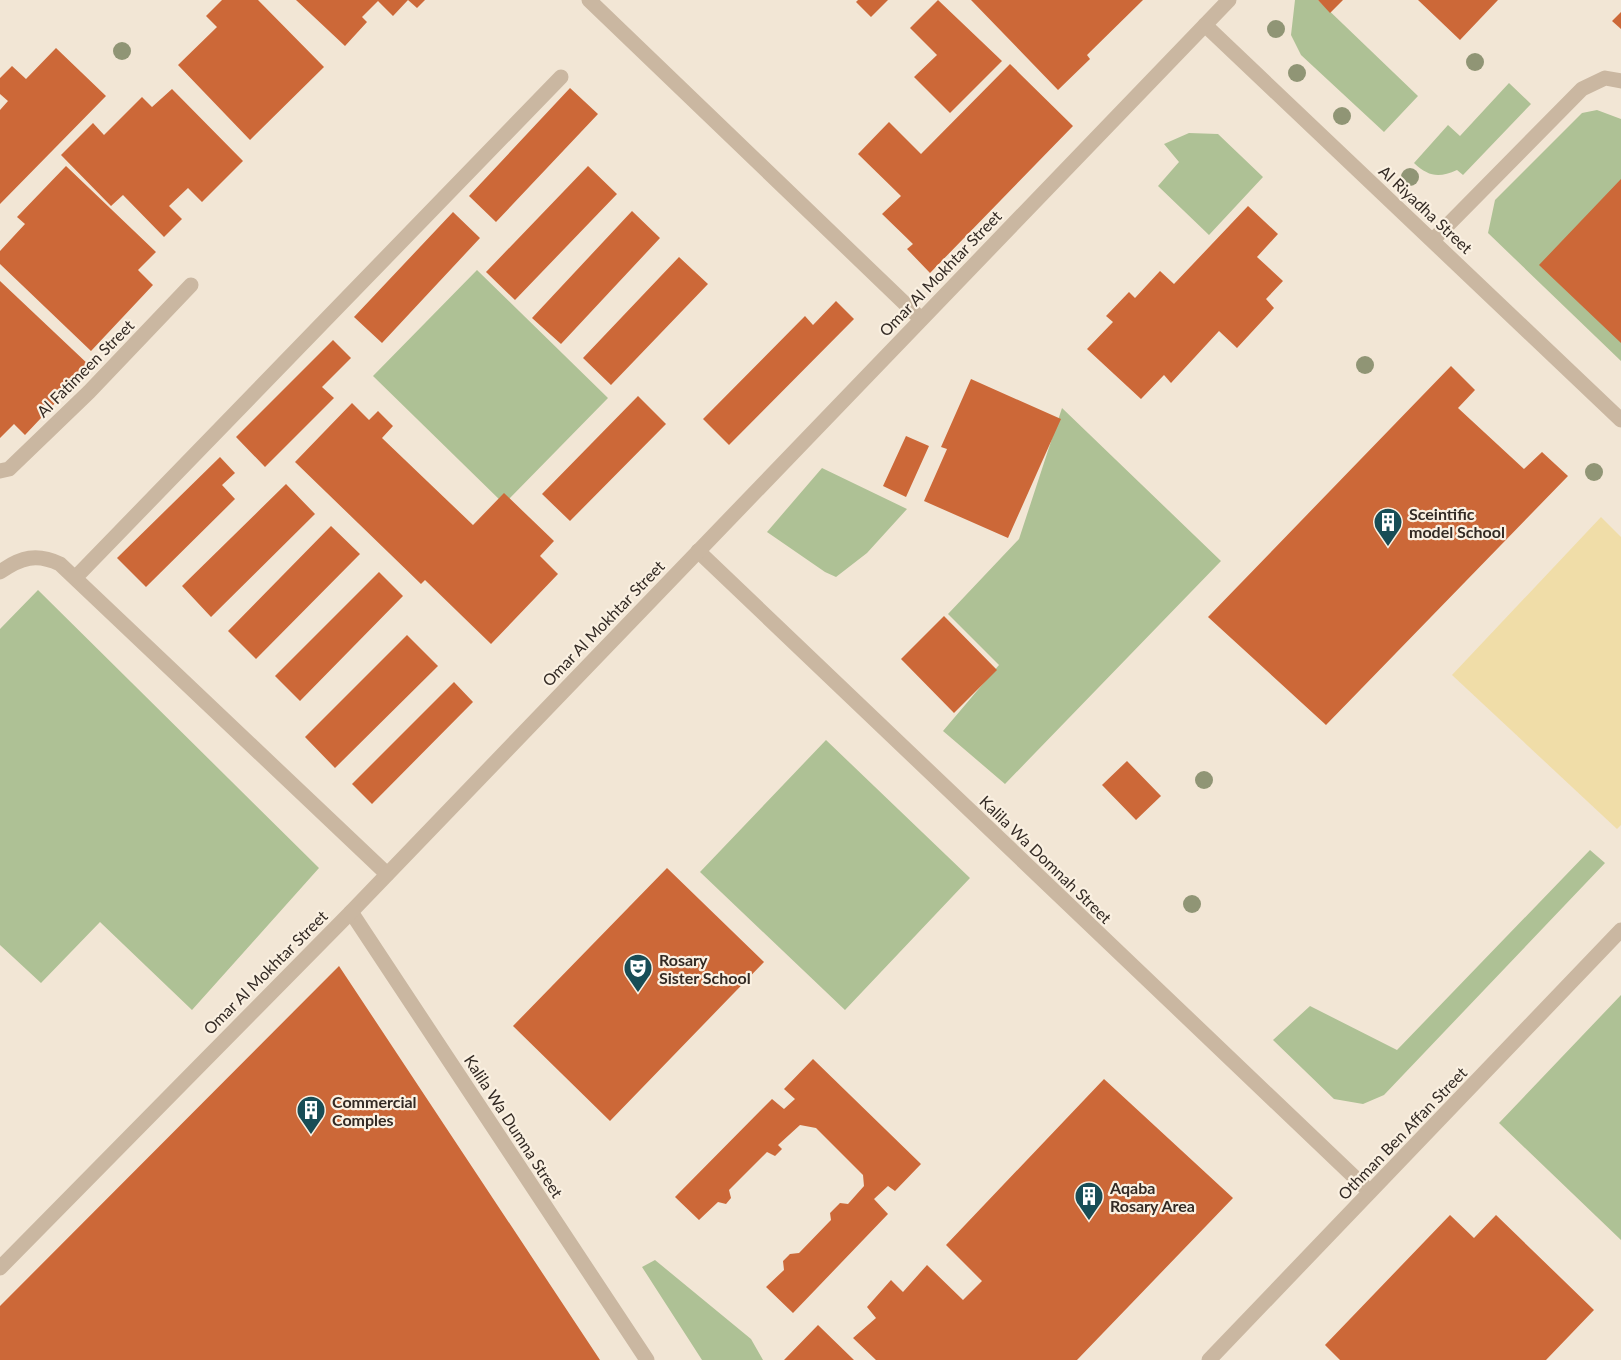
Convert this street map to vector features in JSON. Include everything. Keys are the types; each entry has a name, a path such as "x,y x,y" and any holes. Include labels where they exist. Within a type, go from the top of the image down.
{"street":[{"path":"589,0 921,319"},
{"name":"Omar Al Mokhtar Street","path":"0,1268 351,912 1229,0"},
{"name":"Al Riyadha Street","path":"1205,25 1621,420"},
{"path":"75,578 561,77"},
{"path":"1433,240 1582,89 1605,78 1621,81"},
{"name":"Al Fatimeen Street","path":"0,471 9,469 89,392 191,285"},
{"name":"Kalila Wa Domnah Street","path":"698,551 1370,1192"},
{"path":"0,572 25,557 45,557 60,564 387,874"},
{"name":"Kalila Wa Dumna Street","path":"351,912 647,1360"},
{"name":"Othman Ben Affan Street","path":"1209,1360 1621,930"}],"green space":[{"path":"1295,0 1318,0 1418,96 1384,132 1301,55 1291,35"},
{"path":"1509,83 1531,104 1463,175 1457,170 1434,175 1414,163 1448,125 1460,136"},
{"path":"1597,110 1621,119 1621,361 1488,233 1495,200 1582,113"},
{"path":"1189,133 1218,134 1263,177 1209,235 1158,186 1179,162 1164,144"},
{"path":"477,270 608,398 504,504 373,376"},
{"path":"1062,408 1221,561 1005,784 943,731 999,665 948,614 1019,539"},
{"path":"822,468 907,509 867,553 836,577 825,572 767,532"},
{"path":"38,590 319,868 192,1010 100,922 41,983 0,945 0,629"},
{"path":"826,740 970,878 845,1010 700,872"},
{"path":"1590,850 1605,863 1384,1095 1363,1104 1334,1099 1273,1040 1310,1006 1397,1050"},
{"path":"1621,995 1621,1240 1499,1123"},
{"path":"655,1260 751,1339 763,1360 702,1360 642,1267"}],"sand":[{"path":"1601,517 1621,537 1621,825 1617,829 1452,675"}],"building":[{"path":"222,0 258,0 324,67 250,140 178,65 217,27 206,16"},
{"path":"296,0 408,0 393,16 378,1 362,17 367,22 345,46"},
{"path":"408,0 425,0 417,8"},
{"path":"858,0 888,0 871,17 856,2"},
{"path":"938,0 1002,61 950,113 914,77 937,55 910,28"},
{"path":"971,0 1143,0 1087,55 1090,59 1058,90"},
{"path":"1318,0 1343,0 1330,13"},
{"path":"1418,0 1498,0 1460,40"},
{"path":"1621,12 1621,29 1612,21"},
{"path":"56,48 106,96 0,204 0,110 8,101 0,94 0,78 12,66 26,79"},
{"path":"1010,64 1073,126 930,273 907,249 913,244 882,214 901,196 858,154 889,122 921,154"},
{"path":"570,88 598,114 496,222 469,196"},
{"path":"172,89 243,161 202,202 188,188 169,206 182,219 164,237 123,195 111,206 61,155 93,123 104,135 142,97 152,107"},
{"path":"66,166 156,252 138,270 153,285 91,351 0,264 0,251 25,224 17,217"},
{"path":"588,166 617,194 515,300 486,272"},
{"path":"1621,179 1621,343 1539,265"},
{"path":"1248,206 1278,234 1257,257 1283,281 1266,299 1274,308 1237,348 1219,331 1171,383 1164,375 1141,399 1087,349 1113,322 1106,316 1129,292 1135,298 1160,271 1174,284"},
{"path":"632,211 660,238 561,344 532,318"},
{"path":"453,212 480,238 382,343 354,317"},
{"path":"679,257 708,284 611,385 583,358"},
{"path":"0,281 90,366 25,435 14,424 0,438"},
{"path":"836,301 854,319 729,445 703,419 805,316 813,325"},
{"path":"333,340 351,358 322,387 334,398 265,467 236,437"},
{"name":"Sceintific model School","path":"1451,366 1475,390 1458,408 1524,469 1542,452 1568,476 1326,725 1208,617"},
{"path":"971,379 1061,419 1008,538 924,501 947,449 941,447"},
{"path":"638,396 666,424 570,521 542,494"},
{"path":"352,403 369,420 378,411 393,426 382,438 473,525 504,493 554,541 540,556 558,574 491,644 425,580 421,584 295,462"},
{"path":"906,436 929,446 906,497 883,486"},
{"path":"220,457 235,473 222,485 235,499 146,587 117,558"},
{"path":"286,484 315,514 211,617 182,586"},
{"path":"331,526 360,554 256,659 228,631"},
{"path":"379,572 403,596 300,701 275,676"},
{"path":"944,616 997,670 954,713 901,659"},
{"path":"407,635 438,666 335,768 305,737"},
{"path":"454,682 473,702 372,804 352,784"},
{"path":"1127,761 1161,796 1136,820 1102,785"},
{"name":"Rosary Sister School","path":"667,868 764,962 610,1121 513,1026"},
{"name":"Commercial Comples","path":"339,966 600,1360 0,1360 0,1306"},
{"path":"813,1059 921,1164 895,1191 888,1186 874,1199 888,1214 793,1313 766,1287 784,1270 783,1261 790,1254 799,1253 831,1220 830,1213 840,1203 848,1204 864,1186 863,1175 816,1128 800,1125 778,1145 782,1149 775,1156 767,1152 729,1190 731,1198 726,1204 718,1202 699,1220 675,1197 772,1099 784,1109 795,1099 784,1089"},
{"name":"Aqaba Rosary Area","path":"1104,1079 1233,1198 1077,1360 876,1360 853,1338 876,1318 867,1307 891,1280 903,1292 927,1265 963,1300 982,1281 946,1245"},
{"path":"1450,1215 1474,1238 1496,1215 1594,1310 1546,1360 1340,1360 1325,1345"},
{"path":"818,1325 854,1360 784,1360"}],"place":[{"name":"Sceintific model School","path":"1388,548"},
{"name":"Rosary Sister School","path":"638,994"},
{"name":"Commercial Comples","path":"311,1136"},
{"name":"Aqaba Rosary Area","path":"1089,1222"}]}
